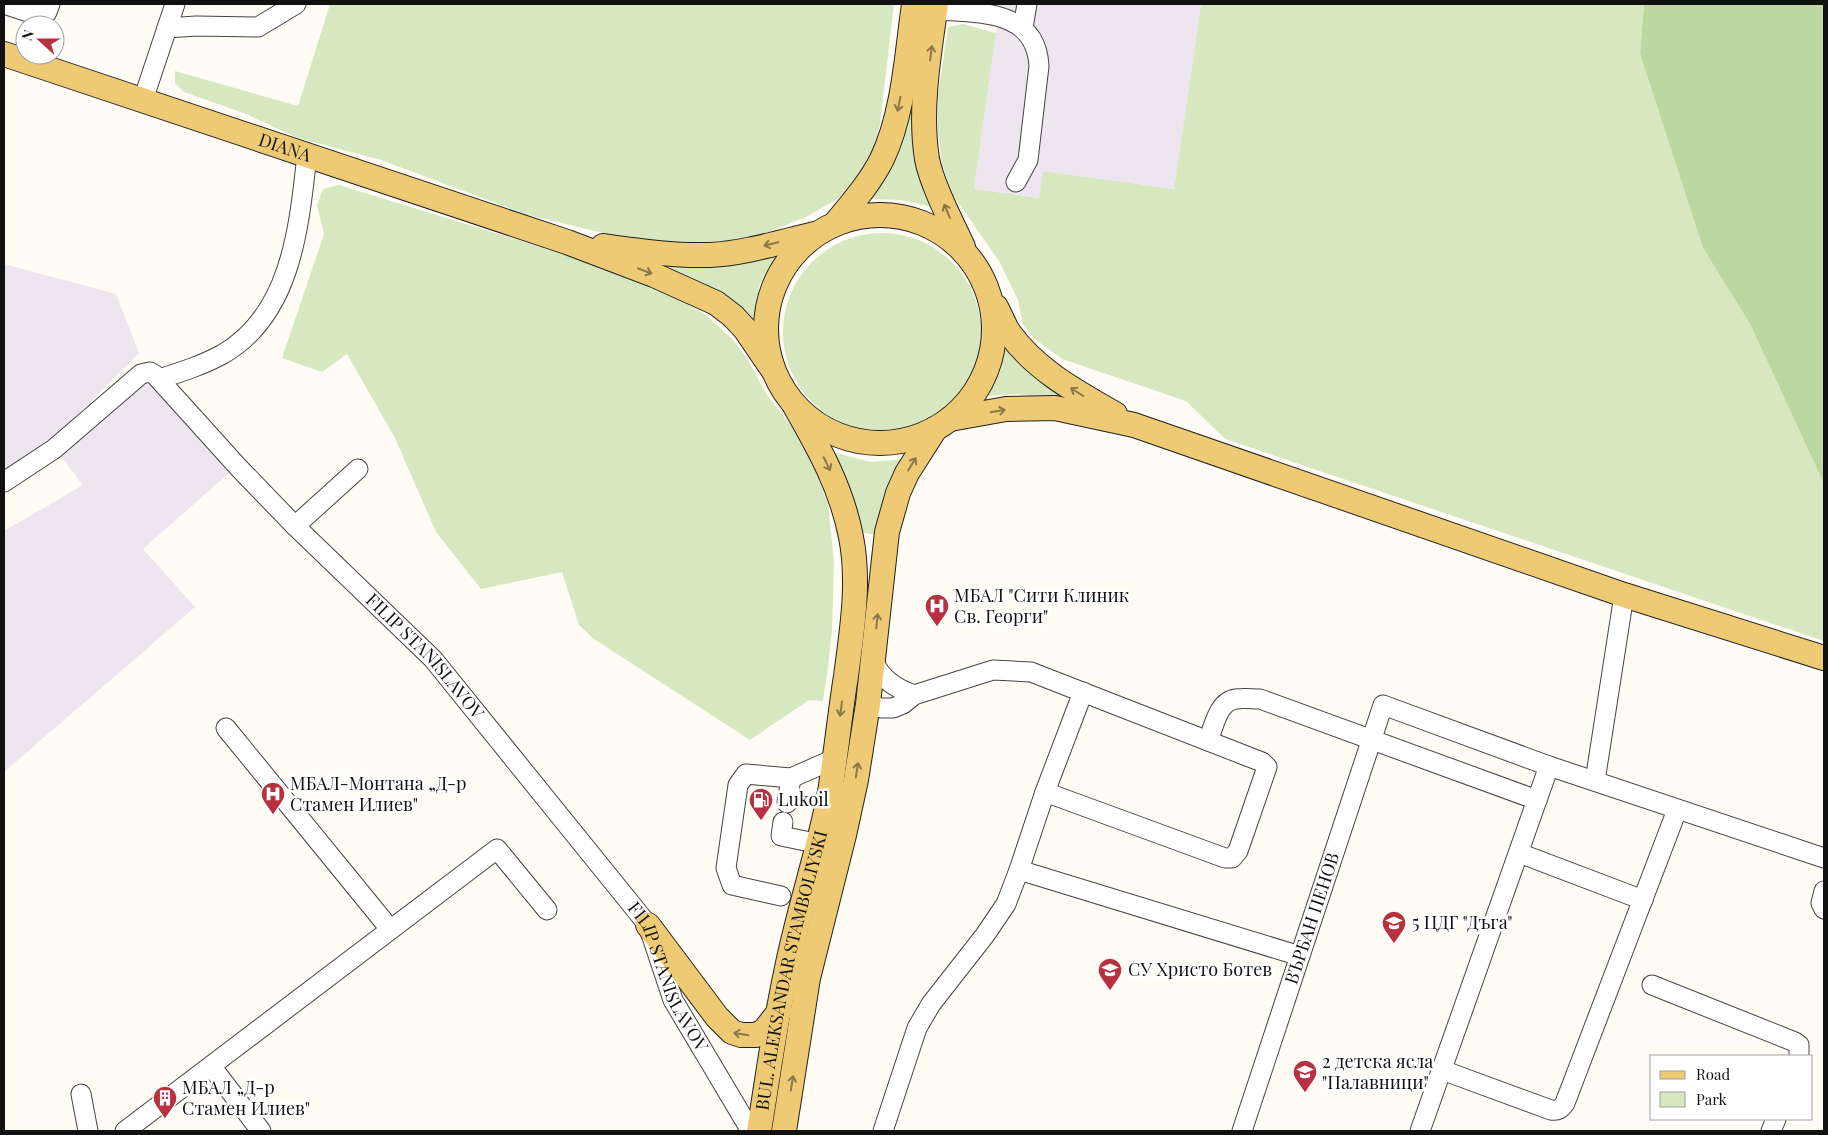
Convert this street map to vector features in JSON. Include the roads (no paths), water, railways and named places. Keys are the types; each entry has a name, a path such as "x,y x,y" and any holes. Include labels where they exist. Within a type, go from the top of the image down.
{"main road":[{"path":"773,370 766,340 768,308 777,279 795,253 826,229 873,176 888,144 895,123 900,96 929,6"},
{"path":"929,6 924,122 928,161 948,215 1009,332 1023,350 1050,375 1134,425"},
{"name":"DIANA","path":"4,54 567,242"},
{"path":"567,242 648,252 710,255 754,249 826,229 847,220 873,215 906,218 937,230 968,255"},
{"path":"567,242 654,275 716,303 733,316 744,329 773,370 782,389 795,406 812,421 832,433 861,442 876,444 899,442 921,436 943,424 971,399 982,380 993,346 994,318 987,290"},
{"name":"BUL. ALEKSANDAR STAMBOLIYSKI","path":"784,1131 808,978 826,902 831,846 830,792 853,613 854,580 852,539 844,508 822,454 795,406"},
{"path":"943,424 1006,409 1055,408 1134,425 1624,595 1824,658"},
{"name":"BUL. ALEKSANDAR STAMBOLIYSKI","path":"759,1131 787,968 856,780 868,704 887,532 892,512 907,473 943,424"},
{"path":"853,613 858,678 860,688 868,704"},
{"path":"648,925 717,1017 732,1032 756,1035 764,1031 779,1012"}],"street":[{"path":"4,4 28,12 47,12 50,4"},
{"path":"144,100 175,4"},
{"path":"167,28 196,26 258,27 296,4"},
{"path":"1023,28 1027,4"},
{"path":"929,6 1000,16 1015,22 1030,37 1038,52 1039,66 1028,160 1016,182"},
{"path":"4,482 54,449 141,374 150,372 159,379 210,361 225,353 247,336 267,313 284,278 295,245 301,213 307,155"},
{"name":"FILIP STANISLAVOV","path":"159,379 239,468 295,526 433,659 648,925 673,1000 751,1131"},
{"path":"295,526 358,469"},
{"path":"1595,781 1624,595"},
{"path":"873,660 879,673 886,680 902,691 914,695"},
{"path":"868,704 881,708 893,708 903,704 914,695 993,670 1031,672 1267,765 1238,851 1232,858 1225,858 1045,792"},
{"path":"883,1131 917,1028 931,1004 985,935 1006,904 1045,792 1083,692"},
{"path":"1208,741 1220,710 1226,702 1236,699 1260,699 1537,800"},
{"name":"ВЪРБАН ПЕНОВ","path":"1242,1131 1383,705 1549,766"},
{"path":"226,728 390,929"},
{"path":"781,896 732,885 726,868 738,785 746,774 791,778 834,759"},
{"path":"1420,1131 1549,766 1824,858"},
{"path":"787,803 791,778"},
{"path":"1442,1070 1551,1110 1557,1111 1561,1108 1565,1103 1677,810"},
{"path":"783,822 781,836 831,846"},
{"path":"125,1131 497,849 547,910"},
{"path":"1519,853 1643,900"},
{"path":"1019,870 1300,956"},
{"path":"1824,891 1821,902 1824,909"},
{"path":"1652,985 1795,1042 1799,1045 1799,1055"},
{"path":"211,1066 261,1131"},
{"path":"81,1094 88,1131"}],"place":[{"name":"МБАЛ \"Сити Клиник Св. Георги\"","path":"937,627"},
{"name":"МБАЛ-Монтана „Д-р Стамен Илиев\"","path":"273,815"},
{"name":"Lukoil","path":"761,821"},
{"name":"5 ЦДГ \"Дъга\"","path":"1394,944"},
{"name":"СУ Христо Ботев","path":"1110,991"},
{"name":"2 детска ясла \"Палавници\"","path":"1305,1093"},
{"name":"МБАЛ „Д-р Стамен Илиев\"","path":"165,1119"}]}
